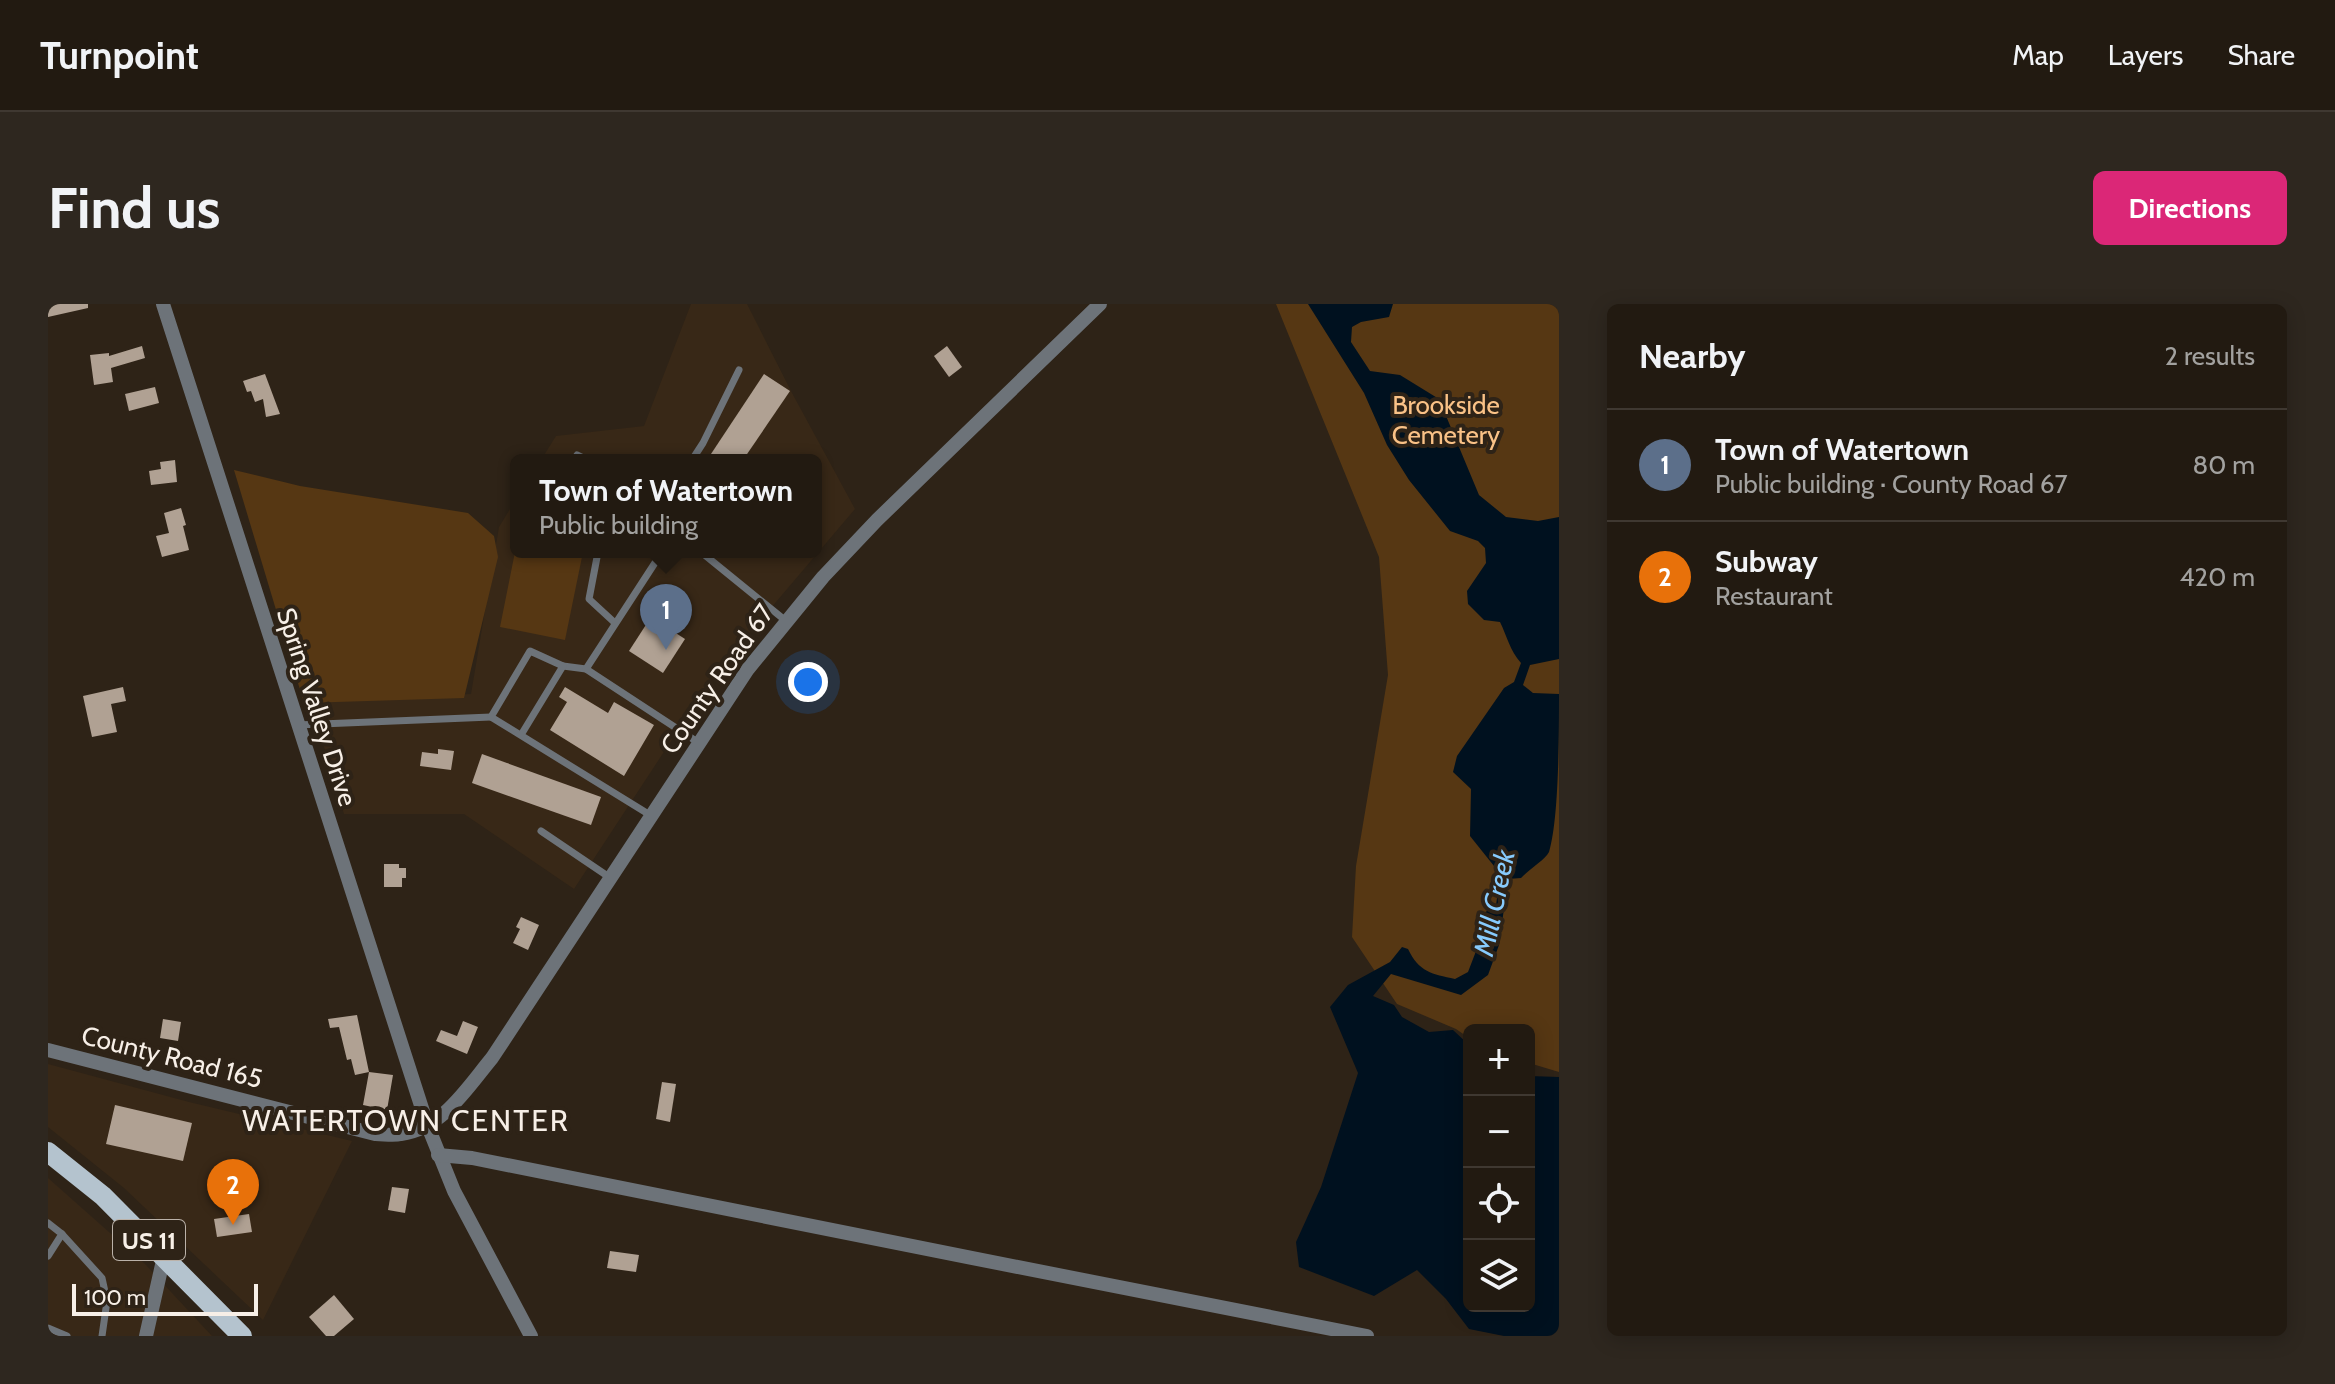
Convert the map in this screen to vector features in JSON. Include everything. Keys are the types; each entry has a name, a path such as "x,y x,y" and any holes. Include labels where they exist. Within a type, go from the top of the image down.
{"main road":[{"name":"US 11","path":"48,1152 103,1196 242,1336"}],"street":[{"name":"Spring Valley Drive","path":"163,304 427,1124"},
{"name":"County Road 67","path":"427,1124 450,1109 492,1058 748,669 786,621 877,520 1100,304"},
{"name":"County Road 165","path":"48,1050 375,1134 402,1134 427,1124"},
{"path":"427,1124 454,1191 531,1336"},
{"path":"438,1155 472,1158 847,1231 1367,1336"},
{"path":"146,1336 164,1256"}],"lane":[{"path":"696,454 739,370"},
{"path":"597,558 589,599 615,623"},
{"path":"586,669 658,558"},
{"path":"708,558 786,621"},
{"path":"491,717 530,651 563,666 586,669 699,743"},
{"path":"521,735 563,666"},
{"path":"297,725 491,717 650,815"},
{"path":"541,831 609,877"},
{"path":"48,1237 51,1226 102,1278 107,1301 102,1336"},
{"path":"48,1256 62,1234"},
{"path":"48,1328 67,1336"}],"shaded area":[{"path":"691,304 747,304 855,509 822,548 822,454 545,454 556,436 644,426"},
{"path":"510,509 510,558 813,558 715,674 574,889 464,814 344,814 310,700 471,694 499,527"},
{"path":"48,1064 352,1141 263,1320 124,1188 48,1127"},
{"path":"48,1178 145,1264 212,1336 48,1336"}],"green space":[{"name":"Brookside Cemetery","path":"1276,304 1559,304 1559,1072 1535,1065 1535,1024 1463,1024 1463,1034 1397,1004 1352,937 1356,866 1388,675 1379,557"},
{"path":"234,470 300,486 468,513 494,536 498,557 464,698 304,703"},
{"path":"514,558 582,558 565,640 500,627"}],"water":[{"path":"1308,304 1393,304 1389,317 1361,322 1352,327 1351,342 1370,371 1400,375 1439,399 1479,495 1506,517 1538,521 1559,517 1559,659 1530,665 1523,685 1533,693 1559,694 1557,798 1549,852 1521,878 1508,879 1499,945 1488,975 1461,995 1391,974 1373,996 1394,1005 1402,1017 1429,1032 1453,1030 1463,1039 1463,1312 1535,1312 1535,1076 1559,1077 1559,1336 1504,1336 1469,1329 1446,1299 1417,1270 1374,1296 1299,1267 1296,1242 1321,1187 1358,1073 1330,1007 1348,985 1390,962 1402,947 1408,949 1417,963 1433,973 1455,979 1468,972 1478,946 1481,915 1496,905 1500,878 1470,836 1471,789 1453,772 1457,756 1504,688 1514,682 1521,663 1500,622 1484,620 1468,604 1467,591 1486,563 1485,548 1478,541 1450,531 1409,480 1387,445 1364,393"}],"building":[{"path":"48,304 88,304 88,308 48,317"},
{"path":"142,346 145,358 111,368 113,382 94,385 90,355 109,353 109,356"},
{"path":"947,346 962,367 949,377 934,356"},
{"path":"265,374 280,414 266,417 263,399 255,402 243,381"},
{"path":"764,374 790,391 747,454 711,454"},
{"path":"155,387 159,403 129,411 125,394"},
{"path":"175,460 177,482 151,485 149,471 161,469 160,462"},
{"path":"181,508 189,550 162,557 156,536 169,533 164,513"},
{"path":"651,617 685,639 663,673 629,651"},
{"path":"123,687 126,701 111,704 117,732 92,737 83,696"},
{"path":"565,687 608,713 614,702 654,725 624,776 550,730 567,702 559,697"},
{"path":"438,749 454,751 451,770 420,766 422,752 438,754"},
{"path":"482,754 601,797 591,825 472,783"},
{"path":"384,864 399,864 399,868 406,868 402,887 384,887"},
{"path":"521,917 539,925 528,950 513,943 520,929 516,927"},
{"path":"357,1015 369,1072 355,1075 351,1059 347,1060 339,1027 330,1028 328,1019"},
{"path":"163,1019 181,1022 178,1041 160,1038"},
{"path":"463,1021 478,1027 467,1054 436,1041 441,1030 457,1036"},
{"path":"369,1072 393,1075 387,1110 363,1105"},
{"path":"662,1082 676,1084 670,1122 656,1119"},
{"path":"115,1105 192,1123 183,1161 106,1144"},
{"path":"392,1187 409,1189 405,1213 388,1210"},
{"path":"249,1214 252,1232 217,1237 214,1219"},
{"path":"610,1251 639,1255 636,1272 607,1268"},
{"path":"334,1295 354,1319 334,1336 326,1336 309,1317"}],"place":[{"name":"Town of Watertown","path":"666,650"},
{"name":"Subway","path":"233,1225"}],"district":[{"name":"WATERTOWN CENTER","path":"406,1120"}],"water label":[{"name":"Mill Creek","path":"1494,903"}]}
